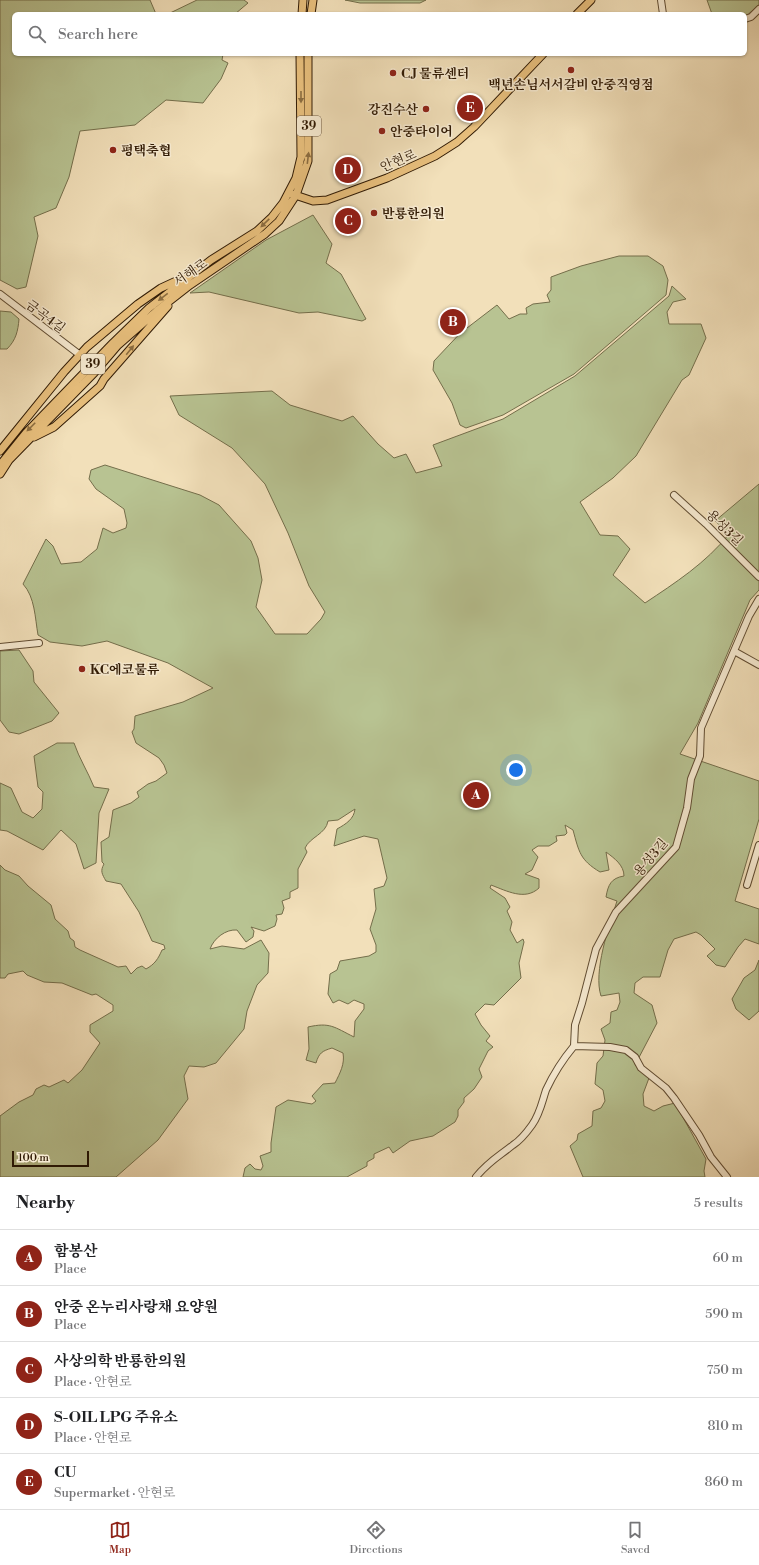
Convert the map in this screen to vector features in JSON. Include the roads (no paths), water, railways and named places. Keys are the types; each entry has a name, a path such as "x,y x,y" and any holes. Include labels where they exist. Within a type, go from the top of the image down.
{"main road":[{"path":"298,0 298,12"},
{"path":"302,12 303,0"},
{"path":"309,0 310,12"},
{"path":"310,12 313,0"},
{"path":"580,12 591,0"},
{"name":"서해로","path":"0,465 26,433 149,308 212,260 257,231 293,194 301,157 300,56"},
{"name":"서해로","path":"0,474 9,460 94,373 118,345 176,296 265,234 279,221 306,168 309,154 308,56"},
{"name":"안현로","path":"293,194 313,201 327,200 392,176 436,156 457,142 474,127 541,56"},
{"path":"0,451 64,372 105,332 138,304 166,285 194,273"},
{"path":"30,438 54,427 100,386 104,379 176,296"}],"street":[{"path":"661,0 663,12"},
{"path":"747,18 759,9"},
{"name":"금곡4길","path":"0,294 80,355"},
{"name":"용성3길","path":"674,495 706,524 759,577"},
{"name":"용성3길","path":"574,1046 575,1025 596,948 616,912 676,847 687,808 691,779 700,756 701,728 749,616 759,599"},
{"path":"0,647 39,643"},
{"path":"734,651 759,665"},
{"path":"747,885 759,844"},
{"path":"476,1177 485,1166 514,1145 533,1123 540,1109 546,1090 568,1053 574,1046 610,1046 626,1050 635,1056 641,1068 666,1088 674,1098 699,1135 711,1157 727,1177"}],"place":[{"name":"백년손님서서갈비 안중직영점","path":"571,70"},
{"name":"CJ 물류센터","path":"393,73"},
{"name":"CU","path":"470,108"},
{"name":"강진수산","path":"426,109"},
{"name":"안중타이어","path":"382,131"},
{"name":"평택축협","path":"113,150"},
{"name":"S-OIL LPG 주유소","path":"348,170"},
{"name":"반룡한의원","path":"374,213"},
{"name":"사상의학 반룡한의원","path":"348,221"},
{"name":"안중 온누리사랑채 요양원","path":"453,322"},
{"name":"KC에코물류","path":"82,669"},
{"name":"함봉산","path":"476,795"}]}
